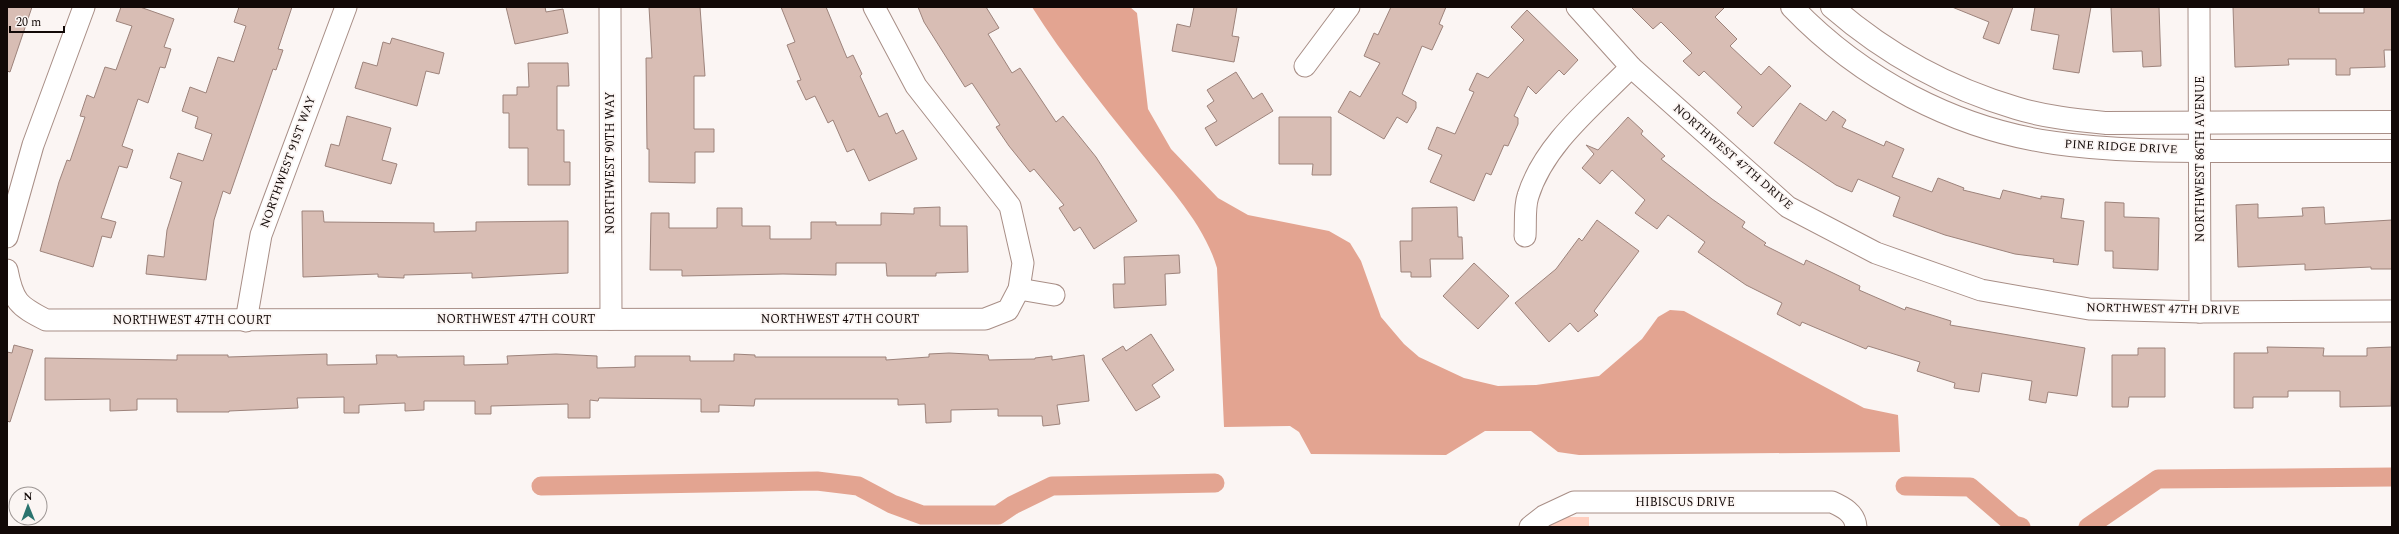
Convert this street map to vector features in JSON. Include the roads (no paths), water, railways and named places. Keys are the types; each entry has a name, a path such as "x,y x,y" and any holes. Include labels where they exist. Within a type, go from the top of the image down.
{"street":[{"path":"7,237 33,145 84,7"},
{"name":"NORTHWEST 91ST WAY","path":"246,321 261,235 346,7"},
{"name":"NORTHWEST 90TH WAY","path":"610,7 611,319"},
{"name":"NORTHWEST 47TH COURT","path":"7,270 11,290 22,308 46,320 246,321 985,319 1008,310 1019,289 1023,264 1010,206 916,86 874,7"},
{"path":"1305,66 1349,7"},
{"name":"NORTHWEST 47TH DRIVE","path":"1577,7 1631,67 1788,207 1876,253 1981,290 2089,309 2200,312 2392,311"},
{"name":"PINE RIDGE DRIVE","path":"1792,7 1838,50 1878,78 1928,106 1975,123 2012,134 2054,143 2114,149 2200,151 2392,151"},
{"name":"PINE RIDGE DRIVE","path":"1832,7 1879,45 1919,69 1979,95 2017,109 2060,118 2106,123 2199,124 2392,122"},
{"name":"NORTHWEST 86TH AVENUE","path":"2199,7 2200,312"},
{"path":"1525,236 1527,197 1542,163 1576,123 1631,67"},
{"path":"1019,289 1054,295"},
{"name":"HIBISCUS DRIVE","path":"1530,527 1544,516 1574,502 1832,502 1846,508 1856,522 1856,527"}],"waterway":[{"path":"2088,527 2158,479 2392,477"},
{"path":"541,486 817,481 858,486 892,504 922,515 998,515 1013,505 1052,486 1215,483"},
{"path":"1905,486 1970,487 2014,525 2021,527"}]}
